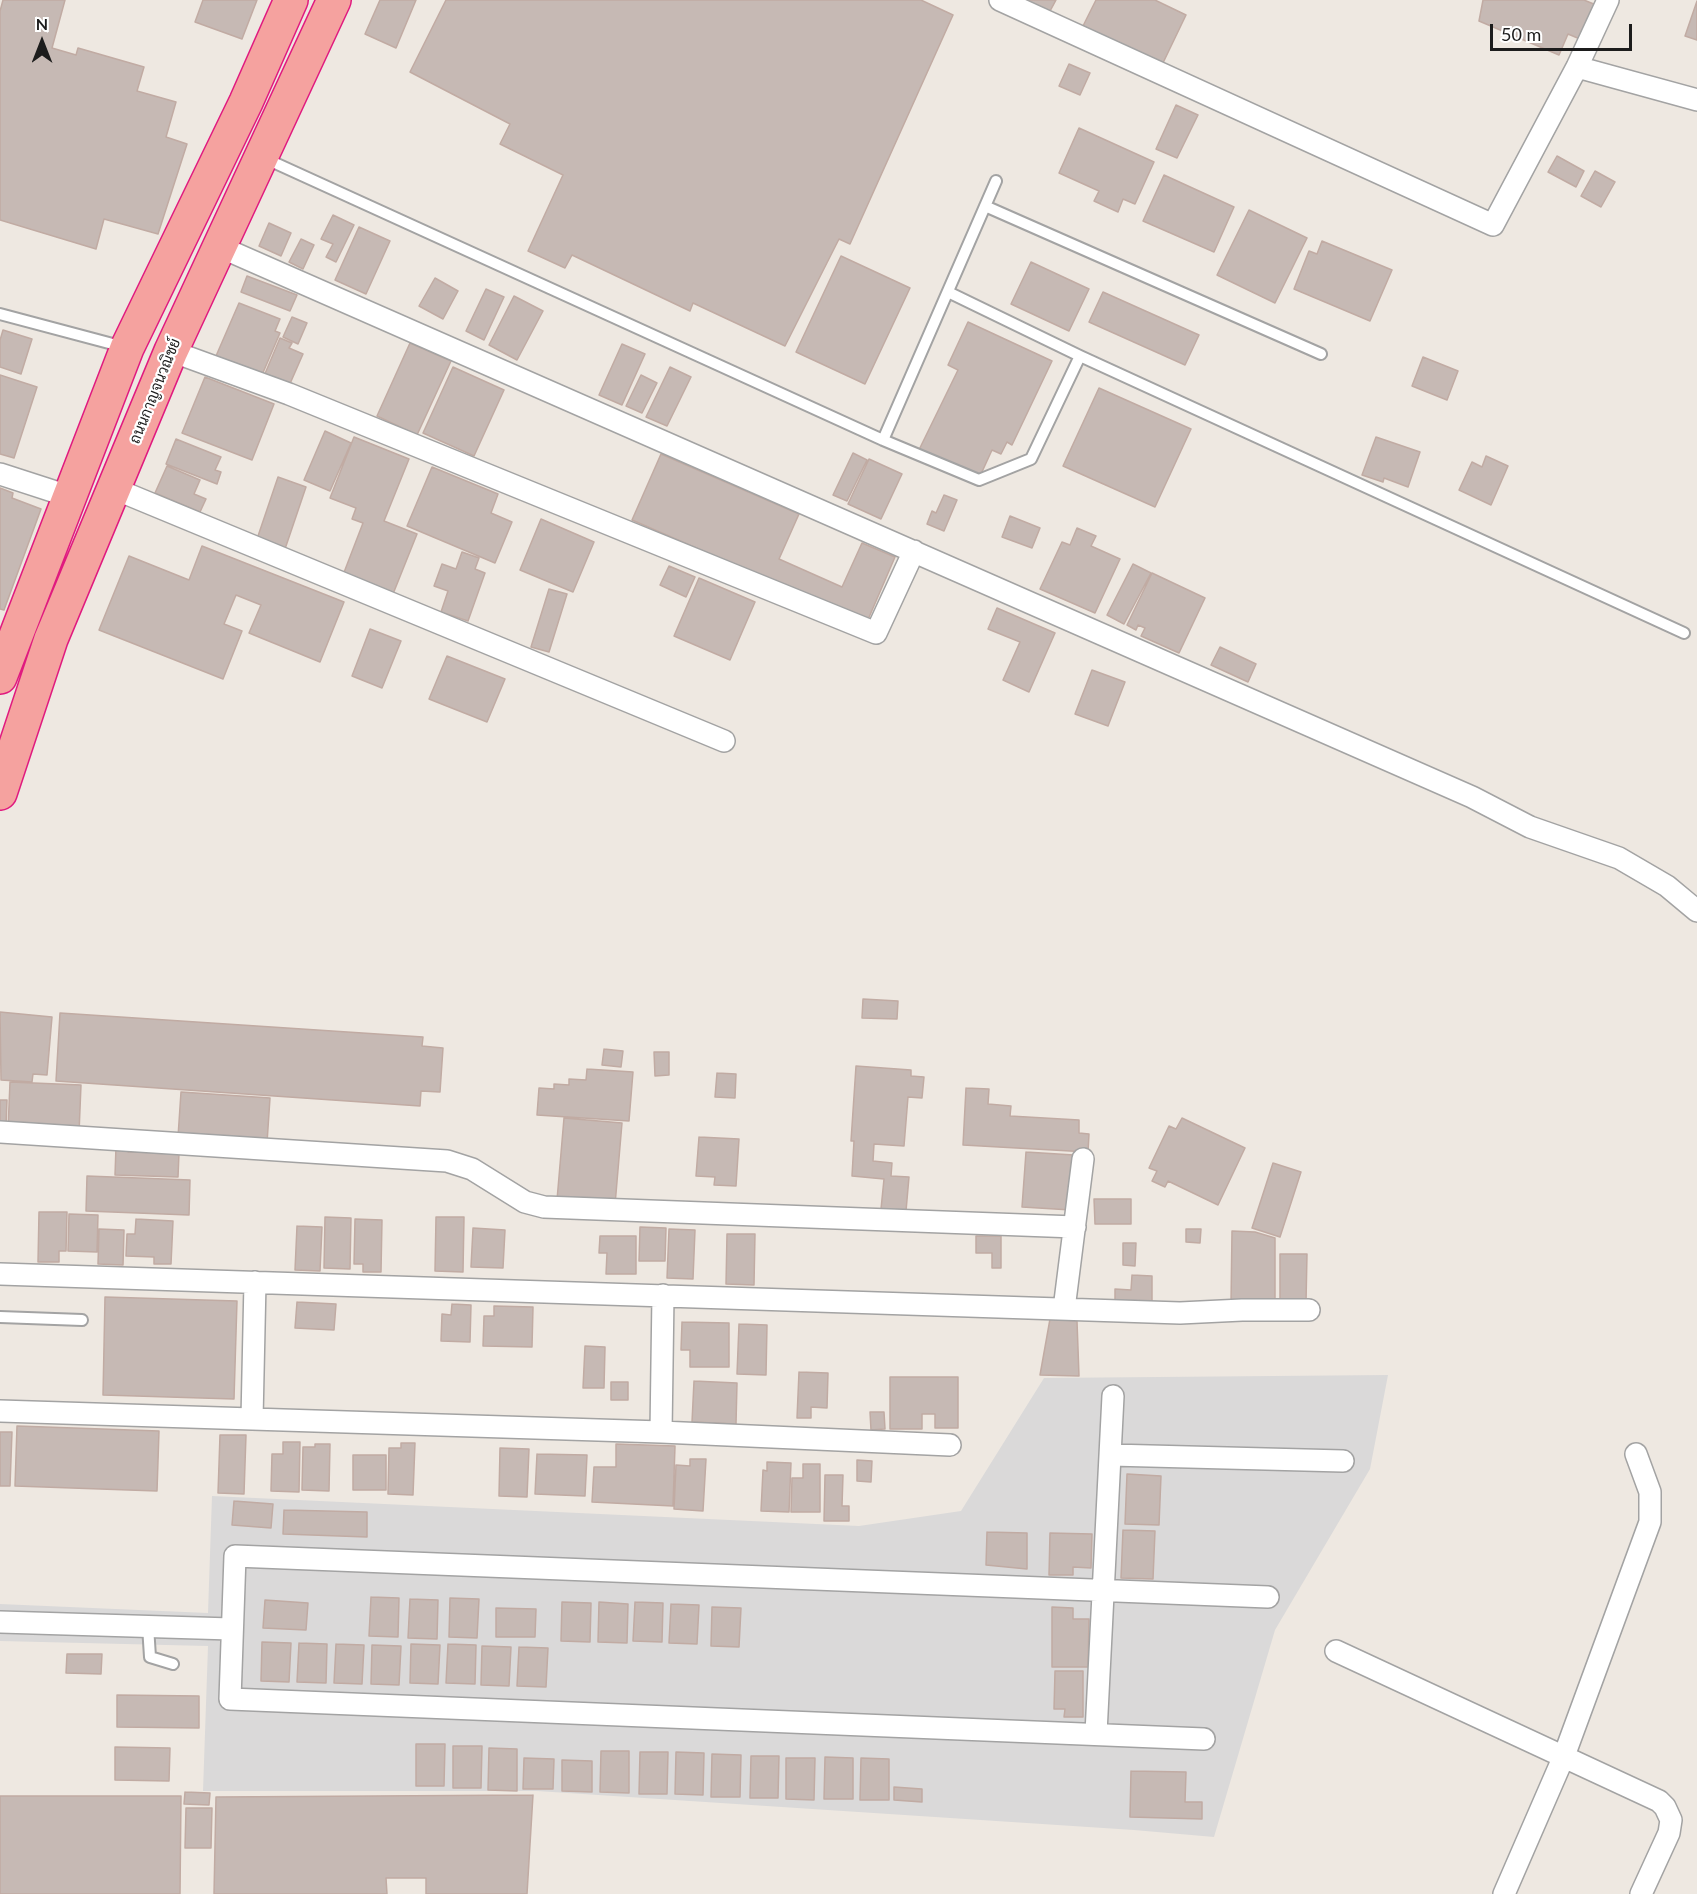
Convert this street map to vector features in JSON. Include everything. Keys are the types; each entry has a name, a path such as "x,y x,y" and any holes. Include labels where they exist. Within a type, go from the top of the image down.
{"highway":[{"path":"0,677 9,625 68,496 127,348 246,102 291,0"},
{"name":"ถนนกาญจนวณิชย์","path":"0,793 51,639 171,351 334,0"},
{"path":"246,102 279,117"}],"street":[{"path":"1000,0 1493,225 1577,67 1608,0"},
{"path":"1577,67 1697,100"},
{"path":"218,246 1472,797 1530,827 1619,858 1667,885 1697,911"},
{"path":"171,351 289,394 876,633 914,551"},
{"path":"0,474 68,496"},
{"path":"115,489 724,741"},
{"path":"0,1132 447,1161 472,1169 525,1202 544,1207 1075,1227"},
{"path":"1064,1309 1083,1159"},
{"path":"0,1274 1180,1313 1309,1310"},
{"path":"252,1419 255,1282"},
{"path":"661,1432 663,1295"},
{"path":"1096,1733 1113,1396"},
{"path":"0,1411 661,1432 950,1445"},
{"path":"1504,1894 1564,1756 1650,1522 1650,1492 1636,1454"},
{"path":"1111,1455 1343,1461"},
{"path":"1204,1739 230,1699 235,1556 1268,1597"},
{"path":"0,1622 231,1629"},
{"path":"1336,1651 1659,1801 1665,1807 1671,1820 1669,1833 1641,1894"}],"lane":[{"path":"261,157 883,440 979,480 1031,459 1080,356"},
{"path":"883,440 996,181"},
{"path":"985,206 1321,354"},
{"path":"948,292 1080,356 1684,633"},
{"path":"0,314 127,348"},
{"path":"0,1317 82,1320"},
{"path":"148,1626 150,1657 173,1664"}],"shaded area":[{"path":"1388,1375 1370,1469 1275,1630 1214,1837 537,1791 203,1791 208,1646 0,1641 0,1604 208,1613 212,1496 859,1526 961,1511 1044,1378"}],"building":[{"path":"3,0 65,0 52,48 76,55 78,48 144,67 137,91 176,102 166,137 187,144 158,234 104,219 96,249 0,220 0,11"},
{"path":"203,0 257,0 242,39 195,22"},
{"path":"380,0 416,0 396,48 365,34"},
{"path":"446,0 921,0 953,15 850,244 839,239 785,346 693,303 690,311 572,255 565,268 528,251 563,175 500,144 510,124 410,72"},
{"path":"1024,0 1056,0 1049,13"},
{"path":"1096,0 1155,0 1186,15 1162,65 1083,26"},
{"path":"1483,0 1584,0 1601,7 1587,42 1568,34 1559,55 1479,21"},
{"path":"1697,1 1697,40 1685,36"},
{"path":"1069,64 1090,73 1080,95 1059,86"},
{"path":"1176,105 1198,115 1177,158 1156,149"},
{"path":"1079,128 1154,162 1135,204 1123,199 1118,212 1094,201 1099,191 1059,173"},
{"path":"1557,156 1584,171 1576,187 1548,172"},
{"path":"1595,171 1615,182 1601,207 1581,196"},
{"path":"1164,175 1234,207 1214,252 1143,221"},
{"path":"1249,210 1307,238 1275,303 1217,275"},
{"path":"333,215 354,225 336,262 326,257 333,244 321,239"},
{"path":"269,223 291,233 281,256 259,246"},
{"path":"359,227 390,241 366,294 335,280"},
{"path":"301,239 314,245 303,269 289,262"},
{"path":"1322,241 1392,270 1370,321 1294,289 1309,251 1317,254"},
{"path":"841,256 910,288 865,384 796,352"},
{"path":"1031,262 1089,289 1069,331 1011,304"},
{"path":"247,276 297,295 290,311 241,292"},
{"path":"435,278 458,291 443,319 419,306"},
{"path":"486,289 504,297 484,340 466,331"},
{"path":"1103,292 1199,335 1185,365 1089,322"},
{"path":"514,296 543,311 517,360 489,345"},
{"path":"239,303 280,319 275,331 280,333 262,375 216,356"},
{"path":"292,317 307,323 298,344 283,337"},
{"path":"968,322 1052,361 1012,445 1007,442 1001,454 992,450 976,485 915,458 958,370 948,365"},
{"path":"3,330 32,339 21,374 0,367 0,340"},
{"path":"280,338 292,343 289,348 303,354 289,386 264,376"},
{"path":"410,343 451,361 417,435 377,416"},
{"path":"622,344 645,354 622,405 599,395"},
{"path":"1423,357 1458,371 1447,400 1412,386"},
{"path":"453,367 504,390 474,456 423,433"},
{"path":"670,367 691,377 667,426 646,417"},
{"path":"0,375 37,387 14,458 0,454"},
{"path":"641,375 657,383 642,413 626,406"},
{"path":"205,377 274,404 252,460 182,433"},
{"path":"1099,388 1191,429 1155,507 1063,466"},
{"path":"325,431 351,443 330,491 304,480"},
{"path":"354,437 409,459 384,521 417,534 393,594 343,575 363,523 352,519 356,508 330,498"},
{"path":"1376,437 1420,452 1408,487 1384,478 1383,482 1362,475"},
{"path":"176,439 221,457 215,470 221,472 217,484 166,464"},
{"path":"853,453 867,460 847,501 833,495"},
{"path":"661,454 799,514 779,559 842,587 862,543 895,557 867,622 632,520"},
{"path":"1486,456 1508,466 1491,505 1459,490 1472,462 1482,467"},
{"path":"869,459 902,474 881,519 848,504"},
{"path":"167,466 200,480 194,494 206,499 200,512 155,493"},
{"path":"432,467 498,494 491,513 512,522 495,563 407,526"},
{"path":"278,477 306,487 285,549 257,539"},
{"path":"0,488 13,493 12,498 41,509 4,610 0,609"},
{"path":"944,495 957,500 944,531 927,524 932,511 936,513"},
{"path":"1010,516 1040,528 1032,548 1002,537"},
{"path":"541,519 594,542 573,592 520,570"},
{"path":"1077,528 1096,536 1091,546 1120,559 1095,613 1040,589 1062,542 1070,545"},
{"path":"202,546 344,602 320,662 249,633 261,605 236,595 224,624 242,631 223,679 99,630 129,556 189,580"},
{"path":"462,552 479,558 475,569 485,573 468,621 441,612 448,591 434,586 442,564 456,569"},
{"path":"1133,564 1151,573 1124,624 1107,615"},
{"path":"669,566 695,577 686,597 660,585"},
{"path":"1152,573 1205,598 1179,653 1141,636 1145,628 1138,625 1136,630 1127,625"},
{"path":"699,578 755,602 730,660 674,636"},
{"path":"549,589 567,594 549,652 531,647"},
{"path":"997,608 1055,633 1029,692 1003,680 1020,642 988,629"},
{"path":"370,629 401,641 382,688 352,676"},
{"path":"1220,647 1256,664 1248,682 1211,665"},
{"path":"447,656 505,679 487,722 429,699"},
{"path":"1092,670 1125,682 1108,726 1075,714"},
{"path":"863,999 898,1001 897,1019 862,1018"},
{"path":"0,1012 52,1017 47,1075 33,1074 32,1082 1,1080"},
{"path":"60,1013 423,1037 422,1046 443,1048 440,1092 421,1091 420,1106 56,1081"},
{"path":"604,1049 623,1051 621,1067 602,1065"},
{"path":"654,1052 669,1052 669,1075 655,1076"},
{"path":"856,1066 911,1070 911,1076 924,1077 922,1098 908,1097 904,1146 874,1144 873,1161 892,1163 891,1176 909,1177 906,1211 881,1209 884,1179 852,1176 854,1141 851,1141"},
{"path":"587,1069 633,1072 629,1121 537,1115 539,1088 554,1089 554,1084 569,1085 569,1079 586,1080"},
{"path":"717,1073 736,1074 735,1098 715,1097"},
{"path":"10,1082 81,1085 79,1133 8,1130"},
{"path":"966,1088 989,1089 988,1104 1011,1106 1010,1116 1079,1120 1079,1133 1089,1134 1088,1152 963,1145"},
{"path":"181,1092 270,1098 267,1143 178,1137"},
{"path":"0,1100 7,1100 6,1126 0,1126"},
{"path":"564,1118 622,1123 615,1205 557,1200"},
{"path":"1182,1118 1245,1148 1218,1205 1168,1181 1165,1187 1152,1181 1157,1171 1149,1168 1169,1126 1176,1129"},
{"path":"699,1137 739,1139 736,1186 714,1185 715,1177 696,1176"},
{"path":"116,1147 128,1148 128,1152 179,1153 178,1177 115,1175"},
{"path":"1026,1152 1074,1155 1071,1210 1022,1207"},
{"path":"1273,1163 1301,1172 1280,1237 1252,1228"},
{"path":"87,1176 190,1180 189,1215 86,1211"},
{"path":"1094,1199 1131,1199 1131,1224 1095,1224"},
{"path":"39,1212 67,1212 66,1251 59,1251 59,1262 38,1262"},
{"path":"69,1214 98,1215 97,1252 68,1251"},
{"path":"325,1217 351,1218 350,1269 324,1268"},
{"path":"436,1217 464,1217 463,1272 435,1271"},
{"path":"136,1219 173,1221 171,1264 154,1264 154,1257 126,1256 127,1234 135,1234"},
{"path":"355,1219 382,1220 381,1272 363,1272 363,1264 354,1264"},
{"path":"297,1226 322,1227 320,1271 295,1270"},
{"path":"640,1227 666,1228 665,1261 639,1261"},
{"path":"473,1228 505,1230 503,1268 471,1267"},
{"path":"99,1229 124,1230 123,1265 98,1264"},
{"path":"669,1229 695,1230 693,1279 667,1278"},
{"path":"1186,1229 1201,1229 1200,1243 1186,1242"},
{"path":"1232,1231 1255,1232 1275,1238 1275,1304 1231,1304"},
{"path":"727,1234 755,1234 754,1285 726,1284"},
{"path":"600,1236 636,1236 636,1274 606,1274 607,1253 599,1253"},
{"path":"976,1236 1001,1236 1001,1268 992,1268 992,1253 976,1253"},
{"path":"1123,1243 1136,1243 1135,1266 1123,1265"},
{"path":"1280,1254 1307,1254 1306,1303 1280,1302"},
{"path":"1132,1275 1152,1276 1152,1302 1115,1301 1115,1289 1131,1290"},
{"path":"105,1297 237,1301 234,1399 103,1395"},
{"path":"297,1302 336,1304 334,1330 295,1328"},
{"path":"452,1304 471,1305 470,1342 441,1341 442,1314 451,1315"},
{"path":"494,1306 533,1307 532,1347 483,1346 484,1316 494,1316"},
{"path":"1050,1319 1077,1321 1079,1376 1040,1375"},
{"path":"682,1322 729,1323 729,1367 690,1367 690,1350 681,1350"},
{"path":"739,1324 767,1325 766,1375 737,1374"},
{"path":"585,1346 605,1347 604,1388 583,1388"},
{"path":"799,1372 828,1373 827,1408 811,1407 811,1418 797,1418"},
{"path":"890,1377 958,1377 958,1428 935,1428 935,1414 922,1414 922,1429 890,1429"},
{"path":"694,1381 737,1383 736,1424 692,1422"},
{"path":"611,1382 628,1382 628,1400 611,1400"},
{"path":"870,1412 884,1412 885,1429 871,1430"},
{"path":"17,1426 159,1431 157,1491 15,1486"},
{"path":"0,1432 12,1432 10,1486 0,1486"},
{"path":"220,1435 246,1435 244,1494 218,1493"},
{"path":"283,1442 300,1442 299,1492 271,1491 272,1454 283,1454"},
{"path":"401,1443 415,1443 413,1495 388,1494 389,1448 401,1448"},
{"path":"315,1444 330,1444 329,1491 302,1490 303,1447 315,1447"},
{"path":"616,1444 675,1446 673,1506 592,1502 594,1467 616,1467"},
{"path":"500,1448 529,1449 527,1497 499,1496"},
{"path":"537,1454 587,1455 585,1496 535,1494"},
{"path":"353,1455 386,1455 386,1490 353,1490"},
{"path":"690,1459 706,1459 703,1511 674,1509 676,1465 690,1466"},
{"path":"857,1460 872,1461 871,1482 857,1481"},
{"path":"767,1462 791,1463 789,1512 761,1511 763,1470 767,1471"},
{"path":"803,1464 820,1464 820,1512 791,1512 792,1478 803,1478"},
{"path":"1127,1474 1161,1476 1159,1525 1125,1524"},
{"path":"825,1475 843,1475 842,1506 849,1506 849,1521 824,1521"},
{"path":"234,1501 273,1504 271,1528 232,1525"},
{"path":"284,1510 367,1512 367,1537 283,1534"},
{"path":"1123,1530 1155,1531 1153,1579 1121,1578"},
{"path":"987,1532 1027,1533 1027,1569 986,1565"},
{"path":"1050,1533 1092,1534 1091,1568 1073,1567 1073,1575 1049,1575"},
{"path":"371,1597 399,1598 398,1637 369,1636"},
{"path":"450,1598 479,1599 477,1638 449,1637"},
{"path":"410,1599 438,1600 437,1639 408,1638"},
{"path":"265,1600 308,1603 306,1630 263,1628"},
{"path":"562,1602 591,1603 590,1642 561,1641"},
{"path":"599,1602 628,1604 627,1643 598,1642"},
{"path":"635,1602 663,1603 662,1642 633,1641"},
{"path":"671,1604 699,1605 697,1644 669,1643"},
{"path":"712,1607 741,1608 739,1647 711,1646"},
{"path":"1052,1607 1073,1608 1073,1619 1089,1619 1088,1667 1052,1667"},
{"path":"496,1608 536,1609 535,1637 496,1637"},
{"path":"262,1642 291,1643 289,1682 261,1681"},
{"path":"299,1643 327,1644 326,1683 297,1682"},
{"path":"336,1644 364,1645 362,1684 334,1683"},
{"path":"411,1644 440,1645 438,1684 410,1683"},
{"path":"448,1644 476,1645 475,1684 446,1683"},
{"path":"372,1645 401,1646 399,1685 371,1684"},
{"path":"482,1646 511,1647 509,1686 481,1685"},
{"path":"519,1647 548,1648 546,1687 517,1686"},
{"path":"67,1654 102,1654 101,1674 66,1673"},
{"path":"1055,1671 1083,1671 1083,1717 1064,1717 1065,1709 1054,1709"},
{"path":"117,1695 199,1696 199,1728 117,1727"},
{"path":"416,1744 445,1744 444,1786 416,1786"},
{"path":"453,1746 482,1746 481,1788 453,1788"},
{"path":"115,1747 170,1748 169,1781 115,1780"},
{"path":"489,1748 517,1749 517,1791 488,1790"},
{"path":"601,1751 629,1751 629,1793 600,1792"},
{"path":"640,1752 668,1752 667,1794 639,1794"},
{"path":"676,1752 704,1753 703,1795 675,1794"},
{"path":"712,1754 741,1755 740,1797 711,1797"},
{"path":"751,1756 779,1756 778,1798 750,1798"},
{"path":"825,1757 853,1758 853,1799 824,1799"},
{"path":"524,1758 554,1759 553,1789 523,1789"},
{"path":"786,1758 815,1758 814,1800 786,1799"},
{"path":"861,1758 889,1759 889,1800 860,1800"},
{"path":"562,1760 592,1761 592,1792 562,1791"},
{"path":"1131,1771 1186,1772 1185,1802 1202,1802 1202,1819 1130,1817"},
{"path":"894,1787 922,1789 922,1802 894,1800"},
{"path":"185,1792 210,1793 209,1805 184,1804"},
{"path":"533,1795 527,1894 426,1894 426,1878 386,1878 387,1894 214,1894 216,1797"},
{"path":"0,1796 181,1796 180,1894 0,1894"},
{"path":"186,1808 212,1808 211,1848 185,1848"}]}
